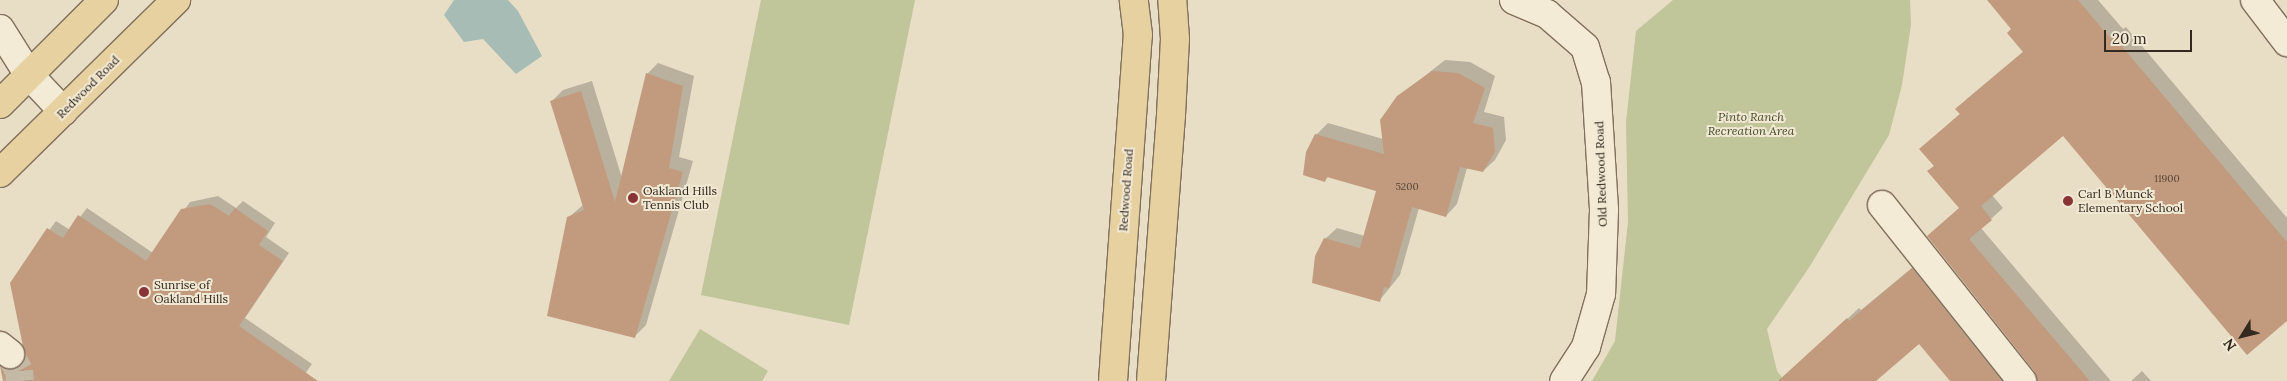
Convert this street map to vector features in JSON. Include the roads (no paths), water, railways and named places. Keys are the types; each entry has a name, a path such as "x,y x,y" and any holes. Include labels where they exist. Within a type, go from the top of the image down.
{"main road":[{"path":"0,104 104,0"},
{"name":"Redwood Road","path":"0,174 176,0"},
{"name":"Redwood Road","path":"1113,381 1138,35 1134,0"},
{"path":"1151,381 1171,115 1175,39 1172,0"}],"street":[{"name":"Old Redwood Road","path":"1514,0 1547,14 1584,47 1596,82 1604,210 1601,294 1586,347 1564,381"},
{"path":"2255,0 2287,42"},
{"path":"0,29 29,75 63,111"},
{"path":"1882,205 2022,381"}],"water":[{"path":"454,0 508,0 518,11 542,56 516,74 483,39 464,42 444,15"}],"tunnel":[{"path":"10,354 19,371 20,381"}],"place":[{"name":"Oakland Hills Tennis Club","path":"633,198"},
{"name":"Carl B Munck Elementary School","path":"2068,201"},
{"name":"Sunrise of Oakland Hills","path":"144,292"}],"park label":[{"name":"Pinto Ranch Recreation Area","path":"1751,124"}]}
